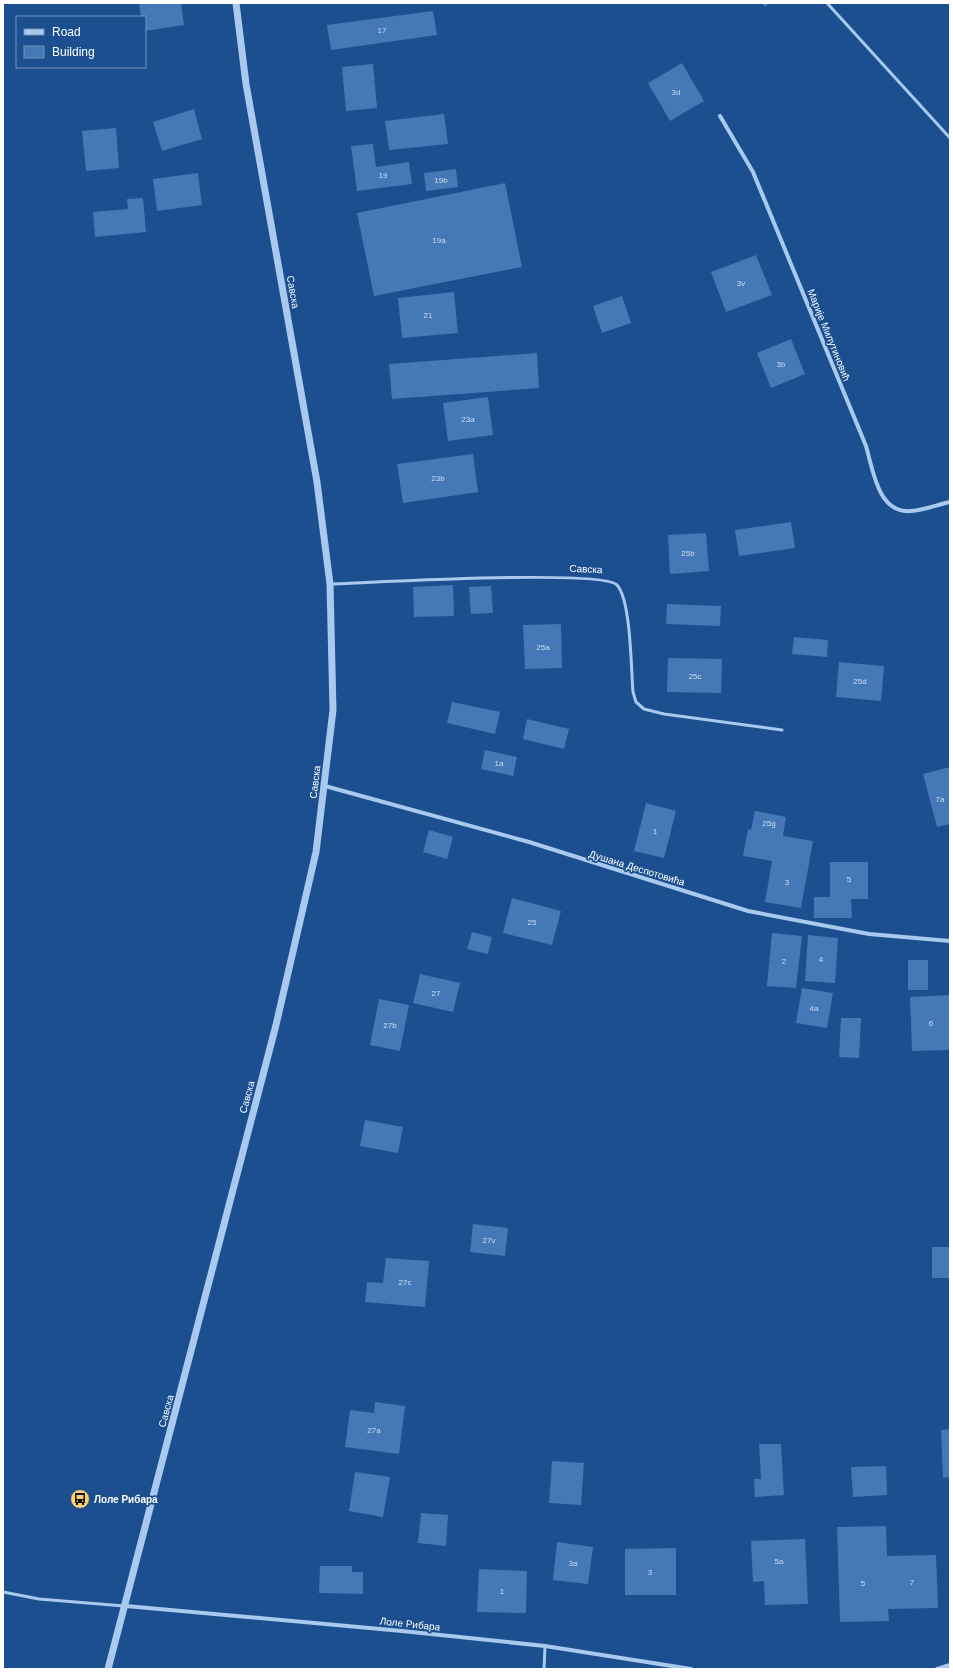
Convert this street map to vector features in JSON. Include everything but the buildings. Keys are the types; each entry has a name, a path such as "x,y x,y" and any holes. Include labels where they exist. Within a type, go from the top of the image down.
{"street":[{"name":"Савска","path":"108,1669 126,1606 276,1025 316,852 325,786 332,710 330,584 316,482 246,84 236,3"},
{"name":"Марије Милутиновић","path":"720,116 754,172 866,446 877,483 886,503 898,510 910,511 950,502"},
{"name":"Душана Деспотовића","path":"325,786 529,842 748,911 869,934 950,941"},
{"name":"Лоле Рибара","path":"126,1606 402,1631 545,1646 691,1669"},
{"path":"937,1669 950,1665"}],"lane":[{"path":"827,3 950,138"},
{"name":"Савска","path":"330,584 475,578 573,578 607,580 615,583 621,589 628,617 633,692 636,702 644,709 664,714 782,730"},
{"path":"3,1592 39,1600 90,1605 126,1606"},
{"path":"544,1669 545,1646"}],"place":[{"name":"Лоле Рибара","path":"80,1499"}]}
